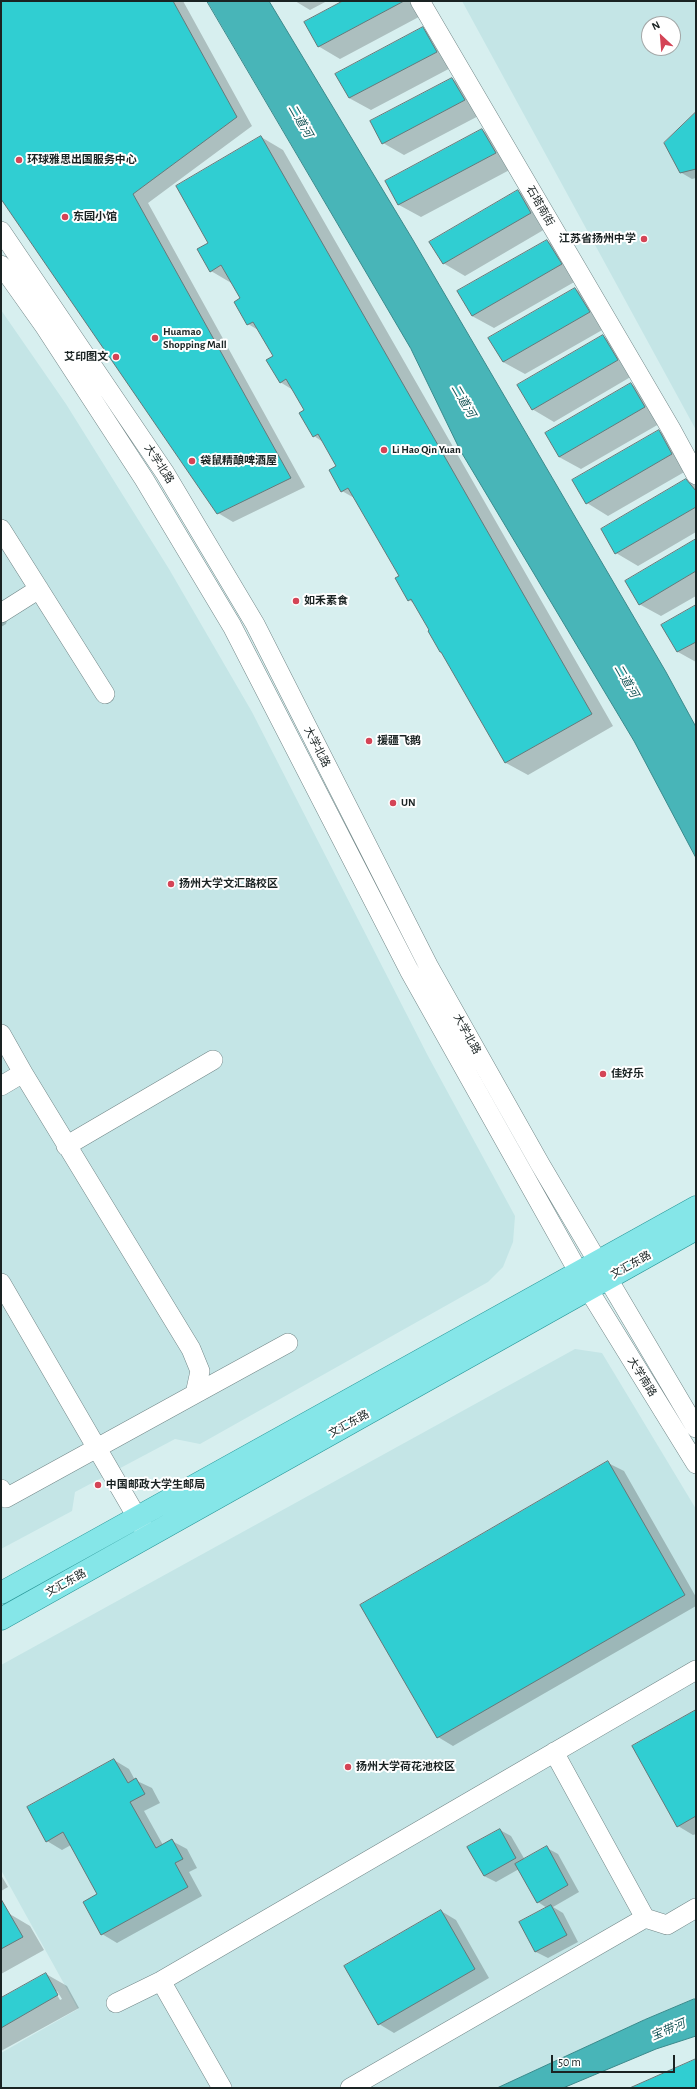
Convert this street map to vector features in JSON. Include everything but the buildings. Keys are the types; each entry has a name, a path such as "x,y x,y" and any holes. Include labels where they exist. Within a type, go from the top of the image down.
{"main road":[{"name":"文汇东路","path":"1,1619 149,1537 592,1275 696,1207"},
{"name":"文汇东路","path":"1,1593 592,1275 696,1229"}],"street":[{"name":"石塔南街","path":"420,1 671,428 696,475"},
{"name":"大学北路","path":"1,232 57,312 165,473 255,624 429,967 592,1275"},
{"name":"大学北路","path":"1,265 45,327 144,479 232,626 409,970 592,1275"},
{"path":"1,529 105,694"},
{"path":"1,613 39,590"},
{"path":"1,1034 66,1146 191,1349 200,1371 195,1394"},
{"path":"66,1146 213,1060"},
{"path":"1,1086 23,1073"},
{"name":"大学南路","path":"592,1275 696,1428"},
{"name":"大学南路","path":"592,1275 696,1464"},
{"path":"1,1283 149,1537"},
{"path":"1,1489 6,1498 96,1446 288,1344"},
{"path":"116,2003 161,1981 696,1670"},
{"path":"554,1752 645,1918 667,1925 696,1908"},
{"path":"350,2088 645,1918"},
{"path":"161,1981 222,2088"}],"shaded area":[{"name":"江苏省扬州中学","path":"462,1 696,1 696,430"},
{"name":"扬州大学文汇路校区","path":"1,310 66,404 169,569 252,712 428,1056 515,1216 513,1242 503,1267 488,1282 200,1444 175,1439 75,1492 72,1511 1,1549"},
{"name":"扬州大学荷花池校区","path":"575,1349 602,1353 696,1509 696,1999 644,2020 497,2088 1,2088 1,2053 78,2009 1,1870 1,1665"}],"water":[{"name":"二道河","path":"207,1 269,1 413,240 666,672 696,727 696,858 634,741 460,450 411,349"},
{"name":"宝带河","path":"696,1999 696,2036 656,2049 563,2088 497,2088 644,2020"}],"place":[{"name":"环球雅思出国服务中心","path":"19,160"},
{"name":"东园小馆","path":"65,217"},
{"name":"江苏省扬州中学","path":"644,239"},
{"name":"Huamao Shopping Mall","path":"155,338"},
{"name":"艾印图文","path":"116,357"},
{"name":"Li Hao Qin Yuan","path":"384,450"},
{"name":"袋鼠精酿啤酒屋","path":"192,461"},
{"name":"如禾素食","path":"296,601"},
{"name":"援疆飞鹅","path":"369,741"},
{"name":"UN","path":"393,803"},
{"name":"扬州大学文汇路校区","path":"171,884"},
{"name":"佳好乐","path":"603,1074"},
{"name":"中国邮政大学生邮局","path":"98,1485"},
{"name":"扬州大学荷花池校区","path":"348,1767"}]}
